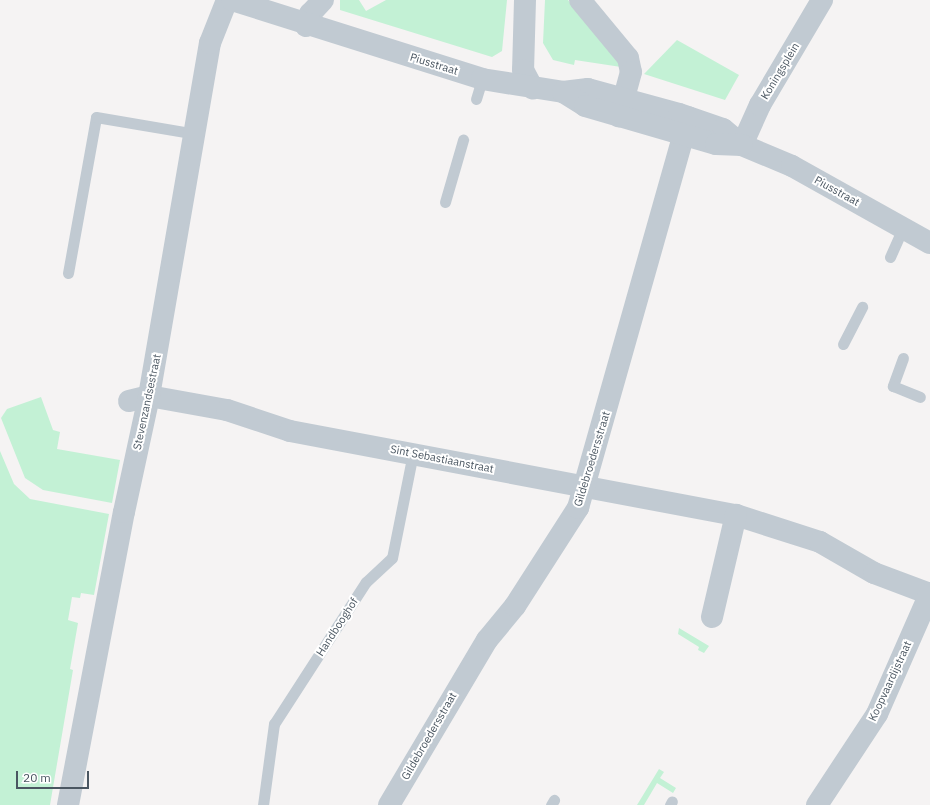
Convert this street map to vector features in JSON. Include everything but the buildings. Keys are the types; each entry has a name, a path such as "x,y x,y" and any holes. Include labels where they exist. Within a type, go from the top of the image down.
{"street":[{"name":"Stevenzandsestraat","path":"68,805 124,512 139,399 196,134 210,43 227,0"},
{"name":"Piusstraat","path":"232,0 479,89 533,89 563,92 585,106 622,107 687,126 716,144 742,145 792,166 930,243"},
{"path":"525,0 523,70 533,89"},
{"path":"580,0 628,58 631,72 622,107"},
{"name":"Koningsplein","path":"742,145 760,105 822,0"},
{"path":"306,26 319,1"},
{"name":"Gildebroedersstraat","path":"394,803 487,640 515,606 578,508 687,126"},
{"name":"Sint Sebastiaanstraat","path":"139,399 227,410 290,431 736,515 820,542 874,573 929,597"},
{"path":"712,617 736,515"},
{"name":"Koopvaardijstraat","path":"817,805 877,714 929,597"}],"lane":[{"path":"68,273 96,117 196,134"},
{"path":"445,202 463,140"},
{"path":"890,257 903,228"},
{"path":"843,344 862,307"},
{"path":"903,358 893,386 920,397"},
{"name":"Handbooghof","path":"263,805 274,724 366,582 392,558 413,453"}],"green space":[{"path":"340,0 359,0 366,11 386,0 507,0 502,51 492,57 340,10"},
{"path":"545,0 568,0 620,63 621,67 575,60 574,65 553,60 543,43"},
{"path":"677,40 739,75 725,100 644,74"},
{"path":"41,397 53,430 60,432 57,449 120,460 112,503 43,490 25,478 1,418 7,409"},
{"path":"0,451 14,484 30,499 109,514 94,595 81,593 80,598 72,597 68,620 78,623 70,669 73,670 50,805 0,805"},
{"path":"679,628 709,646 704,653 698,650 699,647 678,634"},
{"path":"659,769 664,772 660,778 676,788 673,793 657,783 644,805 637,805"}]}
